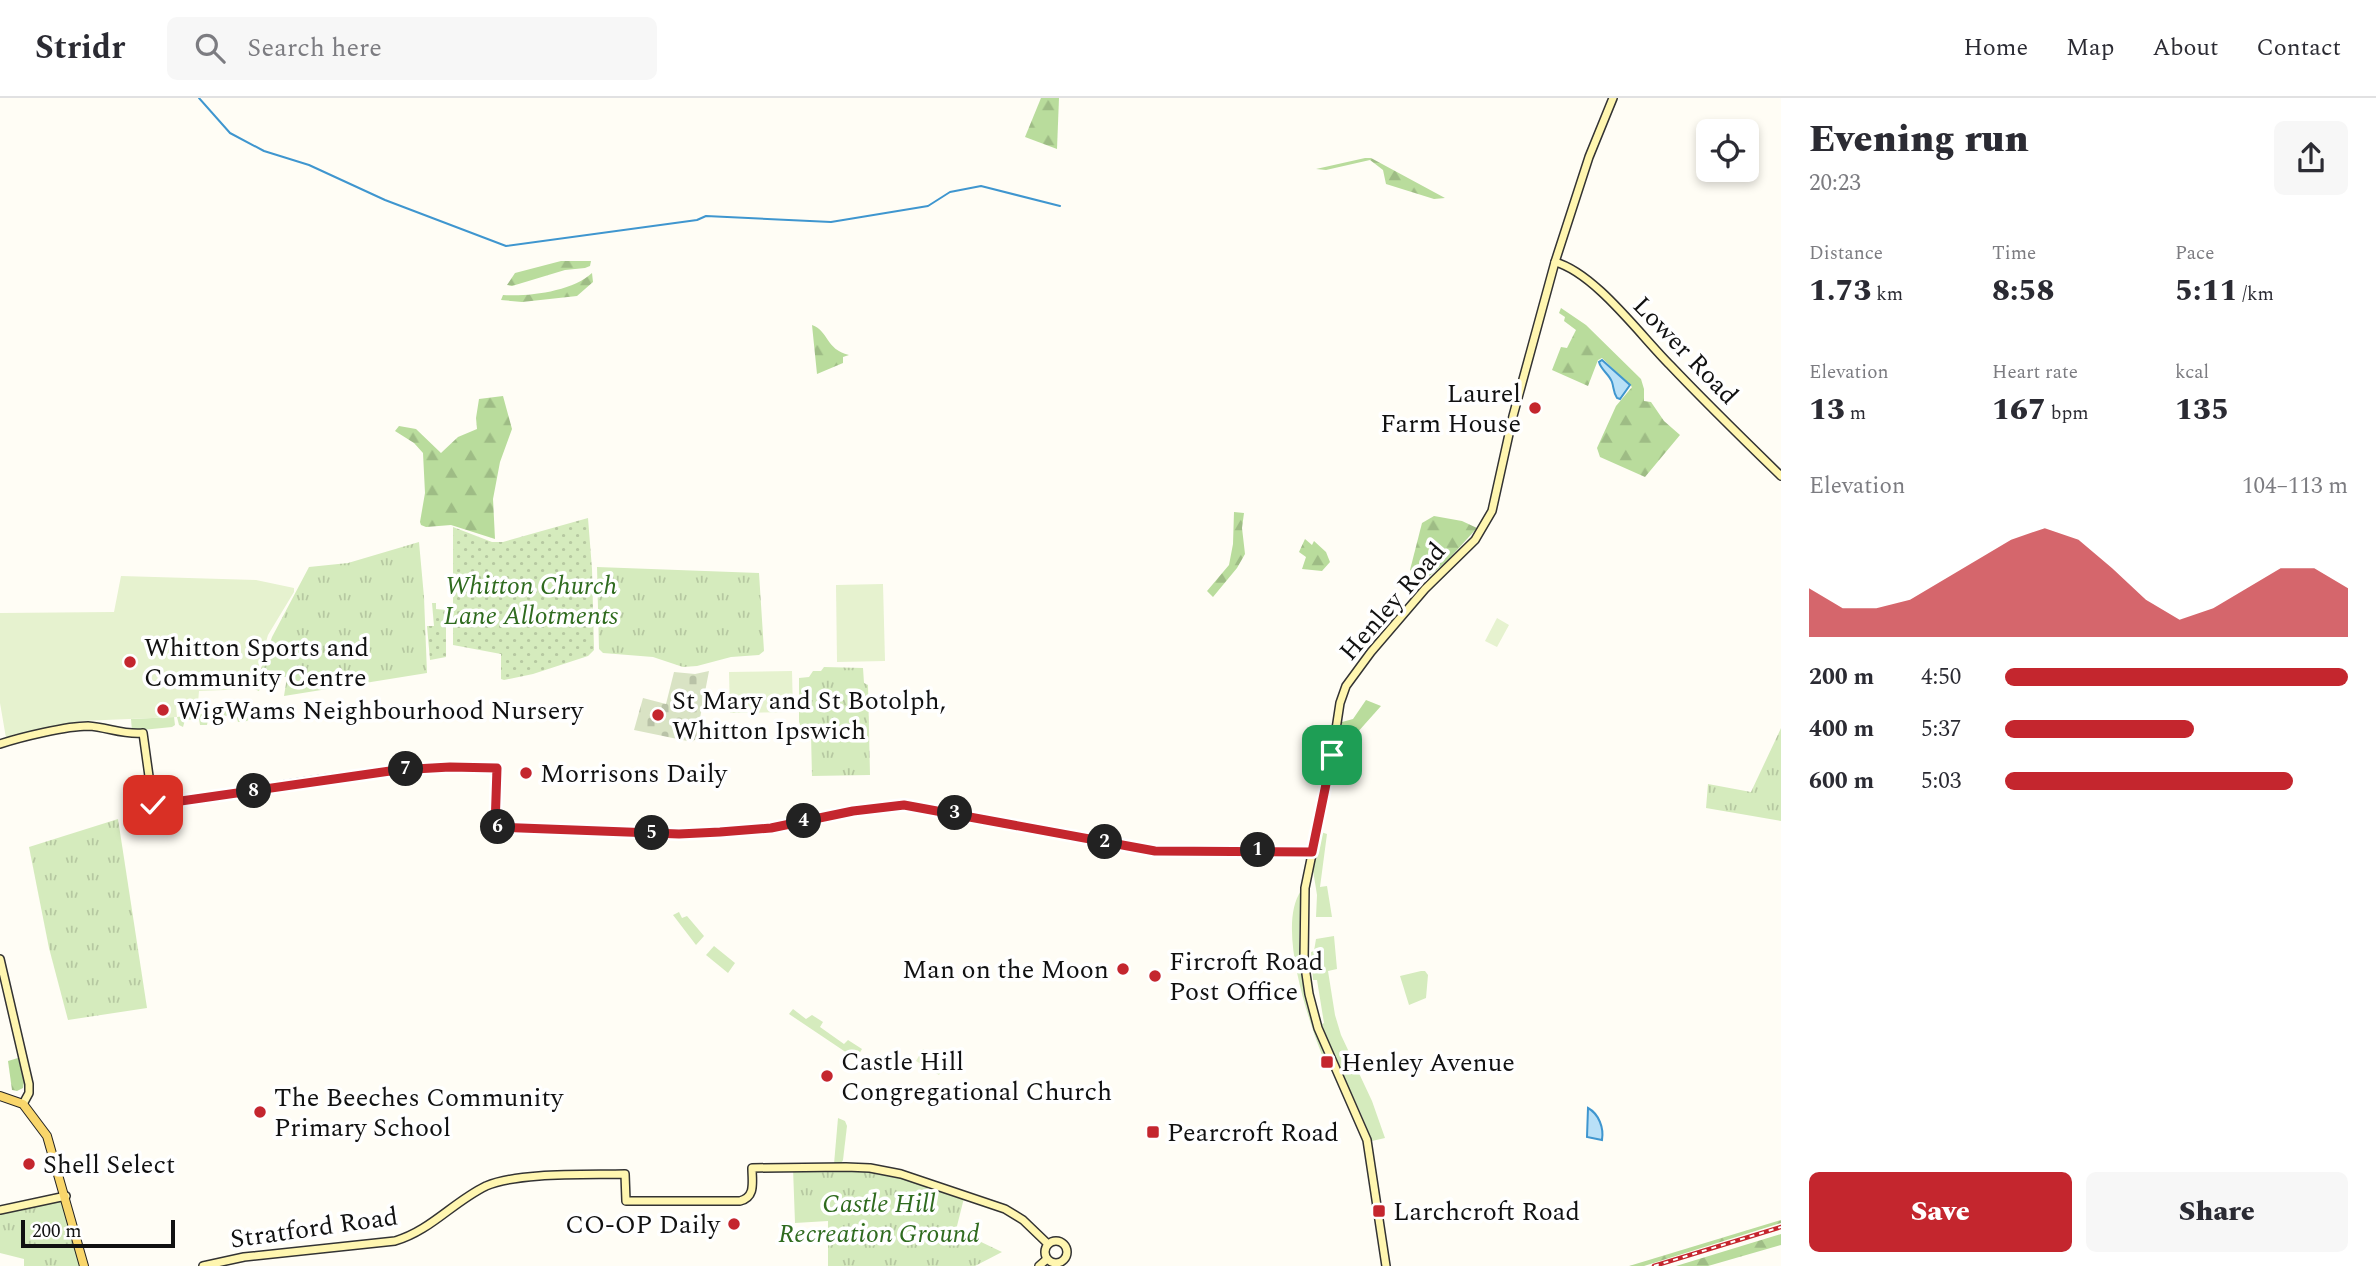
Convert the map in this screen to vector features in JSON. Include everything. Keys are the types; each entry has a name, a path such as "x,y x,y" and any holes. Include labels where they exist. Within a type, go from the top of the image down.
{"main road":[{"path":"0,1096 23,1104 47,1136 84,1266"}],"street":[{"name":"Henley Road","path":"1386,1266 1373,1168 1365,1132 1327,1053 1309,994 1304,953 1304,913 1312,852 1340,703 1346,686 1371,652 1425,589 1475,540 1492,511 1513,416 1555,262 1589,158 1613,98"},
{"name":"Lower Road","path":"1555,262 1575,270 1592,284 1781,476"},
{"path":"0,744 81,727 95,727 124,734 143,733 153,805 397,770 497,768 495,827 679,834 720,832 771,828 853,811 904,805 1155,851 1312,852"},
{"path":"0,959 30,1087 23,1104"},
{"name":"Stratford Road","path":"203,1266 244,1257 395,1241 415,1234 481,1189 500,1181 625,1174 626,1201 740,1201 749,1198 752,1168 870,1168 918,1178 1012,1212 1048,1244"},
{"path":"0,1210 65,1196"},
{"path":"1054,1241 1063,1244 1066,1251 1064,1259 1056,1263 1047,1259 1045,1252 1048,1244 1054,1241"},
{"path":"1039,1266 1047,1259"},
{"path":"1064,1259 1070,1266"}],"green space":[{"path":"1041,98 1059,98 1057,149 1025,137"},
{"path":"1371,158 1445,198 1434,199 1386,184 1383,170 1370,160 1326,170 1316,169"},
{"path":"561,261 591,261 590,266 585,268 565,270 512,286 507,285 515,273"},
{"path":"592,273 593,282 577,296 522,302 501,300 503,295 538,294 562,288"},
{"path":"1561,308 1586,325 1641,379 1644,401 1651,402 1664,421 1680,435 1645,477 1600,457 1597,448 1616,406 1632,387 1602,358 1598,360 1588,386 1552,370 1561,347 1567,348 1576,330 1564,321 1565,317 1559,313"},
{"path":"812,325 822,331 835,349 849,355 843,357 843,363 817,374"},
{"path":"503,396 512,429 500,462 493,499 495,539 451,525 421,525 425,493 423,453 414,443 395,431 399,426 416,429 441,453 458,437 477,429 479,399"},
{"path":"1234,512 1244,513 1242,528 1245,554 1213,597 1207,591 1229,565"},
{"path":"1434,516 1462,521 1477,528 1447,561 1426,579 1410,570 1422,523"},
{"name":"Whitton Church Lane Allotments","path":"588,518 594,650 588,656 533,674 504,680 501,679 501,654 453,645 453,527 492,542 503,542"},
{"path":"1305,539 1312,545 1314,541 1326,552 1330,562 1322,571 1302,569 1306,557 1299,552"},
{"path":"419,542 427,673 284,696 287,677 263,677 259,691 254,689 272,637 309,567 348,563"},
{"path":"597,567 759,573 764,651 759,655 731,657 683,667 653,657 603,653 599,649"},
{"name":"Whitton Sports and Community Centre","path":"121,576 256,580 294,588 294,592 268,635 252,689 199,691 198,703 176,706 177,717 81,721 6,738 0,703 0,613 114,612"},
{"path":"883,584 885,661 837,662 836,585"},
{"path":"432,603 436,603 436,609 446,610 446,657 430,660 427,626 434,626"},
{"path":"1497,618 1509,625 1497,647 1485,641"},
{"path":"824,667 863,668 864,683 868,685 870,775 812,776 811,735 799,722 799,678 809,677 813,671 821,671"},
{"path":"709,671 696,739 692,742 634,730 643,698 666,704 674,672 695,674"},
{"path":"792,671 793,712 730,713 729,672"},
{"path":"1366,700 1381,706 1348,743 1339,772 1334,774 1342,722 1353,719"},
{"path":"249,708 250,718 247,721 238,722 236,715 222,716 222,723 214,724 213,719 220,718 219,713 201,716 201,720 208,720 207,725 200,725 199,719 185,720 183,727 179,725 177,717"},
{"path":"174,717 175,725 172,727 132,731 131,719"},
{"path":"1781,728 1781,821 1706,808 1708,784 1751,792"},
{"path":"118,819 147,1008 68,1020 49,948 29,847"},
{"path":"1321,832 1327,834 1320,887 1327,886 1332,917 1316,917 1317,895 1313,870"},
{"path":"1301,891 1301,966 1309,1006 1326,1059 1324,1060 1304,999 1293,950 1294,907"},
{"path":"679,912 682,918 687,916 704,936 696,945 673,915"},
{"path":"1334,936 1337,969 1328,971 1335,1015 1385,1138 1372,1141 1327,1039 1322,1024 1324,1023 1317,980 1313,980 1311,952 1314,951 1316,939"},
{"path":"714,946 735,963 728,973 706,955"},
{"path":"1421,971 1428,975 1426,998 1409,1005 1400,976"},
{"path":"793,1009 806,1019 812,1015 823,1022 820,1027 844,1044 848,1040 862,1049 856,1059 789,1014"},
{"path":"923,1049 947,1063 939,1075 916,1061"},
{"path":"18,1058 24,1082 23,1088 17,1091 12,1090 8,1061"},
{"path":"838,1118 845,1121 847,1126 843,1160 841,1164 834,1164"},
{"name":"Castle Hill Recreation Ground","path":"793,1168 870,1168 965,1194 956,1230 1002,1252 975,1266 828,1266 828,1221 795,1223"},
{"path":"66,1196 84,1266 24,1266 24,1259 0,1253 0,1210"},
{"path":"1781,1220 1781,1223 1644,1266 1629,1266"},
{"path":"1781,1234 1781,1245 1708,1266 1676,1266"}],"water":[{"path":"1602,360 1630,385 1620,399 1616,396 1611,379 1600,365"},
{"path":"1588,1108 1600,1122 1602,1140 1587,1137"}],"waterway":[{"path":"199,98 230,133 264,151 309,165 385,200 506,246 697,220 706,216 831,222 928,206 950,192 981,186 1060,206"}],"railway":[{"path":"1654,1266 1781,1227"}],"place":[{"name":"Laurel Farm House","path":"1535,408"},
{"name":"Whitton Sports and Community Centre","path":"130,662"},
{"name":"WigWams Neighbourhood Nursery","path":"163,710"},
{"name":"St Mary and St Botolph, Whitton Ipswich","path":"658,715"},
{"name":"Morrisons Daily","path":"526,773"},
{"name":"Man on the Moon","path":"1123,969"},
{"name":"Fircroft Road Post Office","path":"1155,976"},
{"name":"Henley Avenue","path":"1327,1062"},
{"name":"Castle Hill Congregational Church","path":"827,1076"},
{"name":"The Beeches Community Primary School","path":"260,1112"},
{"name":"Pearcroft Road","path":"1153,1132"},
{"name":"Shell Select","path":"29,1164"},
{"name":"Larchcroft Road","path":"1379,1211"},
{"name":"CO-OP Daily","path":"734,1224"}],"route":[{"path":"153,805 397,770 475,767 497,768 495,827 679,834 739,831 904,805 1155,851 1312,852 1332,755"}]}
